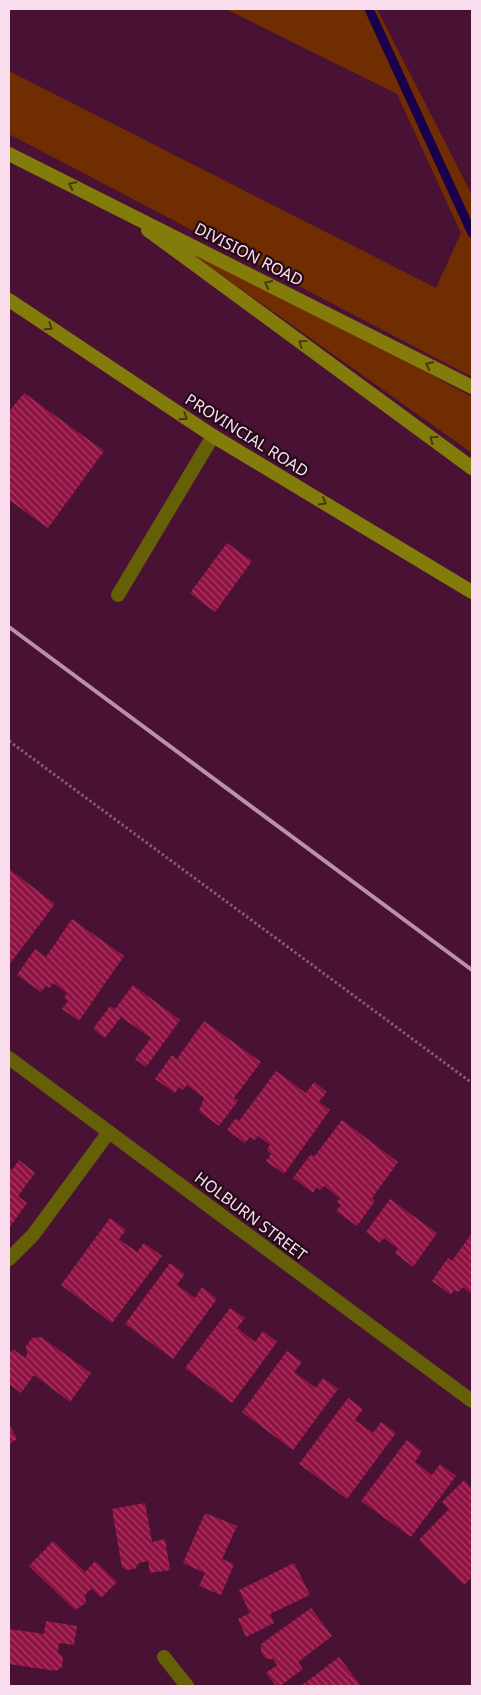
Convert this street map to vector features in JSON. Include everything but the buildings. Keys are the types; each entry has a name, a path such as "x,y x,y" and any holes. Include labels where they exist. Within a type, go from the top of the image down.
{"main road":[{"name":"DIVISION ROAD","path":"9,154 472,387"},
{"path":"115,206 472,468"},
{"name":"PROVINCIAL ROAD","path":"9,300 213,436 472,592"}],"street":[{"path":"118,595 213,436"},
{"name":"HOLBURN STREET","path":"9,1058 472,1401"},
{"path":"9,1258 33,1235 109,1132"},
{"path":"164,1656 187,1686"}],"path":[{"path":"9,741 472,1084"}],"shaded area":[{"path":"226,9 377,9 472,195 472,377 9,134 9,71 436,288 461,233 397,94"},
{"path":"185,249 472,397 472,453"}],"waterway":[{"path":"369,9 472,233"}],"railway":[{"path":"9,627 472,970"}]}
